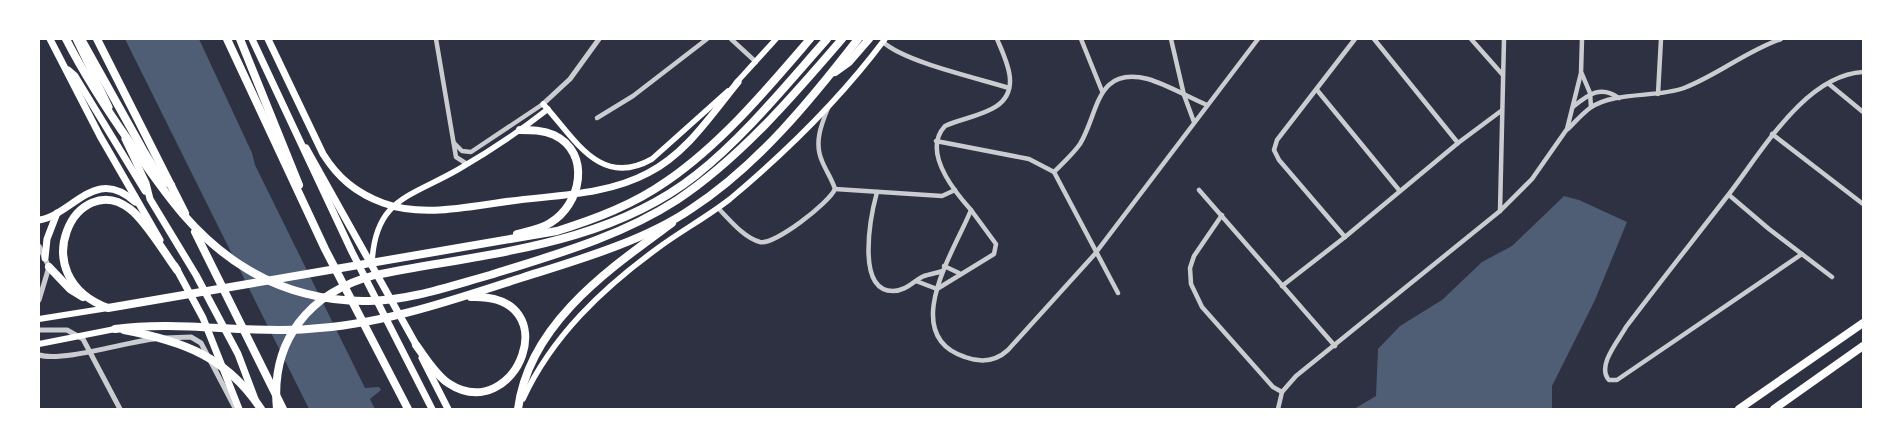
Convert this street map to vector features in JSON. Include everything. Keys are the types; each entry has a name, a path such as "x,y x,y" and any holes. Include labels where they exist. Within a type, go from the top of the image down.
{"highway":[{"path":"50,39 203,318 238,409"},
{"path":"66,39 101,100 182,216 204,238 248,270 275,283 315,296 355,300 384,300 429,292 572,249 646,219 706,179 779,109 842,39"},
{"path":"76,39 146,183 150,199"},
{"path":"81,39 160,178 172,186"},
{"path":"97,39 283,409"},
{"path":"227,39 309,216 408,409"},
{"path":"240,39 294,171 309,216"},
{"path":"252,39 295,133 432,409"},
{"path":"268,39 323,154 334,171 347,184 364,194 384,204 405,208 450,208 586,192 611,187 647,174 687,145 738,82"},
{"path":"50,267 79,296 88,298 108,308 556,231 598,218 636,200 666,182 720,138 810,39"},
{"path":"277,409 278,378 285,352 299,322 322,298 346,284 375,275 569,238 631,214 675,190 696,175 746,128 827,39"},
{"path":"519,409 524,378 532,361 540,345 568,310 610,271 690,210 760,152 829,76 858,39"},
{"path":"829,76 849,62 870,39"},
{"path":"65,69 75,76 150,199 232,343 248,376 259,409"},
{"path":"496,242 550,224 572,202 578,187 578,170 573,154 566,144 555,135 546,132 520,130"},
{"path":"295,133 319,168 416,345 448,409"},
{"path":"39,220 57,213 85,195 103,189 122,193 141,208"},
{"path":"88,298 71,279 64,266 62,253 69,226 79,212 91,204 112,202 131,209 177,270"},
{"path":"115,329 154,324 306,330 376,321 459,298 575,261 628,240 690,210"},
{"path":"45,258 47,239 57,213"},
{"path":"416,345 441,378 459,388 486,390 501,384 509,378 516,370 525,351 524,329 515,310 501,300 491,297 459,298"},
{"path":"1739,409 1863,323"},
{"path":"115,329 167,339 204,355 233,375 259,409"},
{"path":"1774,409 1863,346"}],"main road":[{"path":"372,267 373,240 377,229 390,210 409,194 467,164 520,130 545,106 572,139 594,160 602,164 624,167 638,165 652,158 738,82 776,39"},
{"path":"519,409 534,374 573,322 638,263 718,208 772,161 829,104 884,41"},
{"path":"39,319 108,308"},
{"path":"39,344 115,329"}],"street":[{"path":"436,39 456,157 467,164"},
{"path":"453,142 462,151 471,152 545,106 570,79 599,39"},
{"path":"597,118 633,96 707,39"},
{"path":"731,39 756,62"},
{"path":"937,289 959,273 989,258 996,249 992,237 955,190 938,158 936,141 945,126 999,106 1009,88 1010,79 998,39"},
{"path":"1082,39 1102,91"},
{"path":"1171,39 1184,94 1194,122"},
{"path":"971,210 944,269 937,289 932,314 934,326 941,339 964,357 992,360 1008,350 1096,251 1258,39"},
{"path":"1346,237 1275,154 1277,140 1355,39"},
{"path":"1374,39 1458,143"},
{"path":"1471,39 1502,74"},
{"path":"1500,211 1504,39"},
{"path":"1567,130 1581,73 1582,39"},
{"path":"1658,94 1661,39"},
{"path":"1278,409 1282,392 1296,376 1500,211 1532,179 1567,130 1592,107 1619,98 1670,93 1686,87 1759,46 1781,39"},
{"path":"884,41 892,51 1009,88"},
{"path":"1802,254 1617,380 1609,380 1604,372 1605,366 1626,327 1729,194 1772,134 1800,104 1829,84 1863,72"},
{"path":"1581,73 1590,93 1592,107"},
{"path":"1054,172 1080,145 1102,91 1117,81 1130,77 1148,79 1207,105"},
{"path":"1829,84 1863,112"},
{"path":"1317,90 1399,190"},
{"path":"1574,106 1590,93 1604,92 1619,98"},
{"path":"829,104 820,126 818,144 822,160 836,189"},
{"path":"1282,286 1346,237 1399,190 1501,111"},
{"path":"1772,134 1863,204"},
{"path":"936,141 1029,160 1054,172 1118,293"},
{"path":"836,189 942,196 955,190"},
{"path":"718,208 749,237 759,242 769,242 778,238 825,202 836,189"},
{"path":"1199,190 1335,346"},
{"path":"877,192 870,229 869,251 870,269 874,280 882,288 894,291 944,269 959,273"},
{"path":"1729,194 1832,277"},
{"path":"1222,215 1194,256 1190,268 1191,284 1202,307 1273,386 1282,392"},
{"path":"39,246 50,267 39,300"},
{"path":"916,281 937,289"},
{"path":"39,335 49,329"},
{"path":"39,330 49,329 73,332 83,339 120,409"},
{"path":"39,355 47,357 151,339 191,337 201,343 205,349 238,409"}],"water":[{"path":"125,39 199,39 252,153 255,165 365,388 379,387 381,390 370,399 375,409 309,409"},
{"path":"1564,196 1579,200 1627,222 1595,300 1552,386 1552,409 1354,409 1376,396 1378,349 1400,326 1442,300 1482,262 1512,246"}]}
